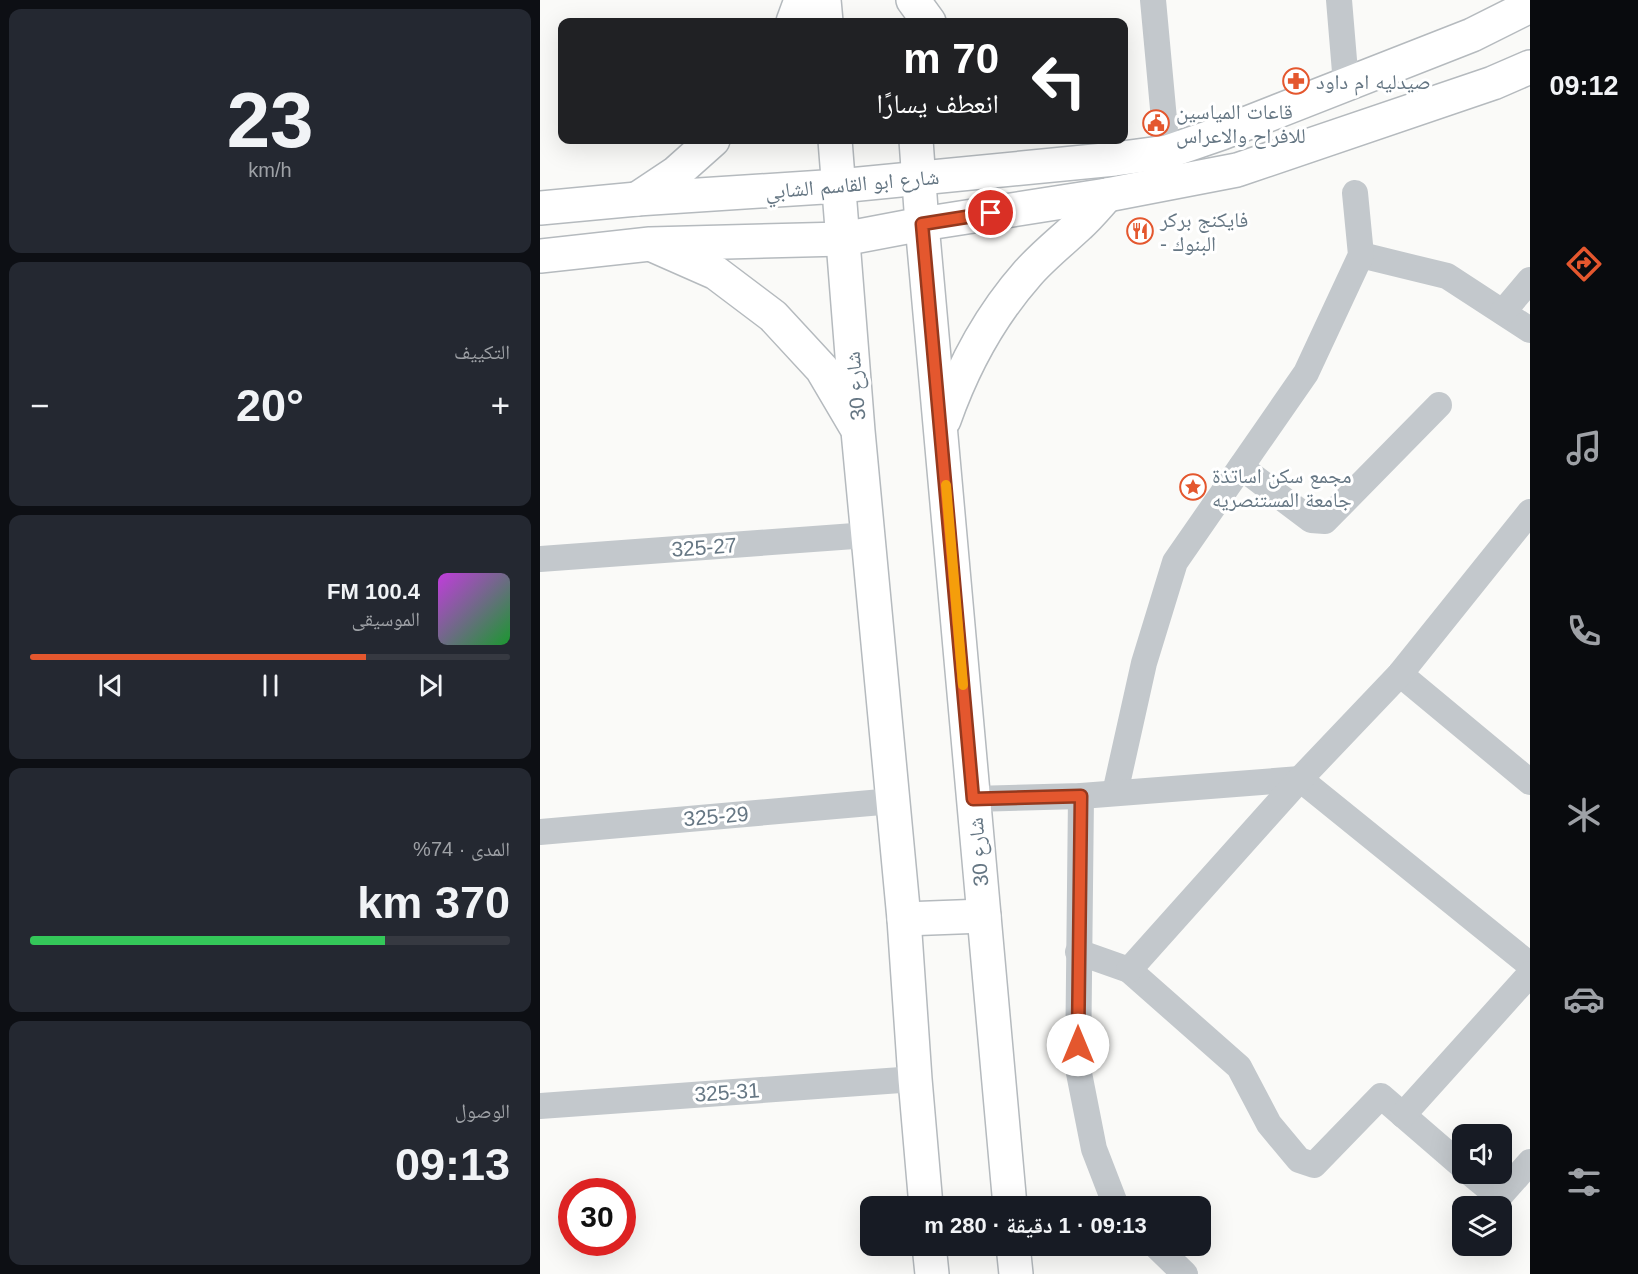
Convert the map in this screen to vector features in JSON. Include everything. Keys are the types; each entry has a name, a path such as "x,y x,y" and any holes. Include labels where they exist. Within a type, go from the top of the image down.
{"main road":[{"path":"794,18 801,0"},
{"path":"824,0 826,18"},
{"path":"904,0 906,18"},
{"path":"913,0 926,18"},
{"name":"شارع ابو القاسم الشابي","path":"540,208 919,179 1167,152 1222,133 1472,35 1527,5"},
{"path":"540,256 650,244 843,239 922,224 1107,195 1237,170 1493,83 1530,67"},
{"path":"637,199 676,173 709,144"},
{"name":"شارع 30","path":"835,144 858,431 904,919 925,1196"},
{"name":"شارع 30","path":"916,144 1009,1196"},
{"path":"1084,144 1115,159"},
{"path":"941,427 968,361 985,330 1006,300 1053,247 1080,224 1107,195"},
{"path":"650,244 716,273 773,316 822,369 858,431"},
{"path":"904,919 984,916"},
{"path":"930,1256 932,1274"},
{"path":"1014,1256 1016,1274"}],"street":[{"path":"1153,0 1167,152"},
{"path":"1339,0 1346,84"},
{"path":"1115,793 1144,663 1175,562 1306,373 1361,255 1355,194"},
{"path":"1361,255 1447,276 1530,330"},
{"path":"1503,312 1530,280"},
{"path":"1241,467 1311,520 1324,521 1439,405"},
{"path":"1129,970 1300,779 1400,674 1527,522"},
{"name":"325-27","path":"540,559 868,535"},
{"path":"1400,674 1530,782"},
{"path":"973,799 1081,796 1300,779 1530,965"},
{"path":"1081,796 1078,1068 1094,1149 1112,1196"},
{"name":"325-29","path":"540,832 893,801"},
{"path":"1078,952 1129,970 1239,1067 1269,1124 1299,1160 1314,1165 1381,1096 1452,1157"},
{"path":"1403,1115 1530,974"},
{"name":"325-31","path":"540,1106 915,1078"},
{"path":"1512,1182 1530,1162"},
{"path":"1483,1184 1499,1197 1511,1184"},
{"path":"1166,1256 1185,1274"}],"slow traffic":[{"path":"946,485 963,685"}],"place":[{"name":"صيدليه ام داود","path":"1296,81"},
{"name":"قاعات المياسين للافراح والاعراس","path":"1156,123"},
{"name":"فايكنج بركر - البنوك","path":"1140,231"},
{"name":"مجمع سكن اساتذة جامعة المستنصريه","path":"1193,487"}],"route":[{"path":"991,213 922,224 973,799 1081,796 1078,1045"}]}
